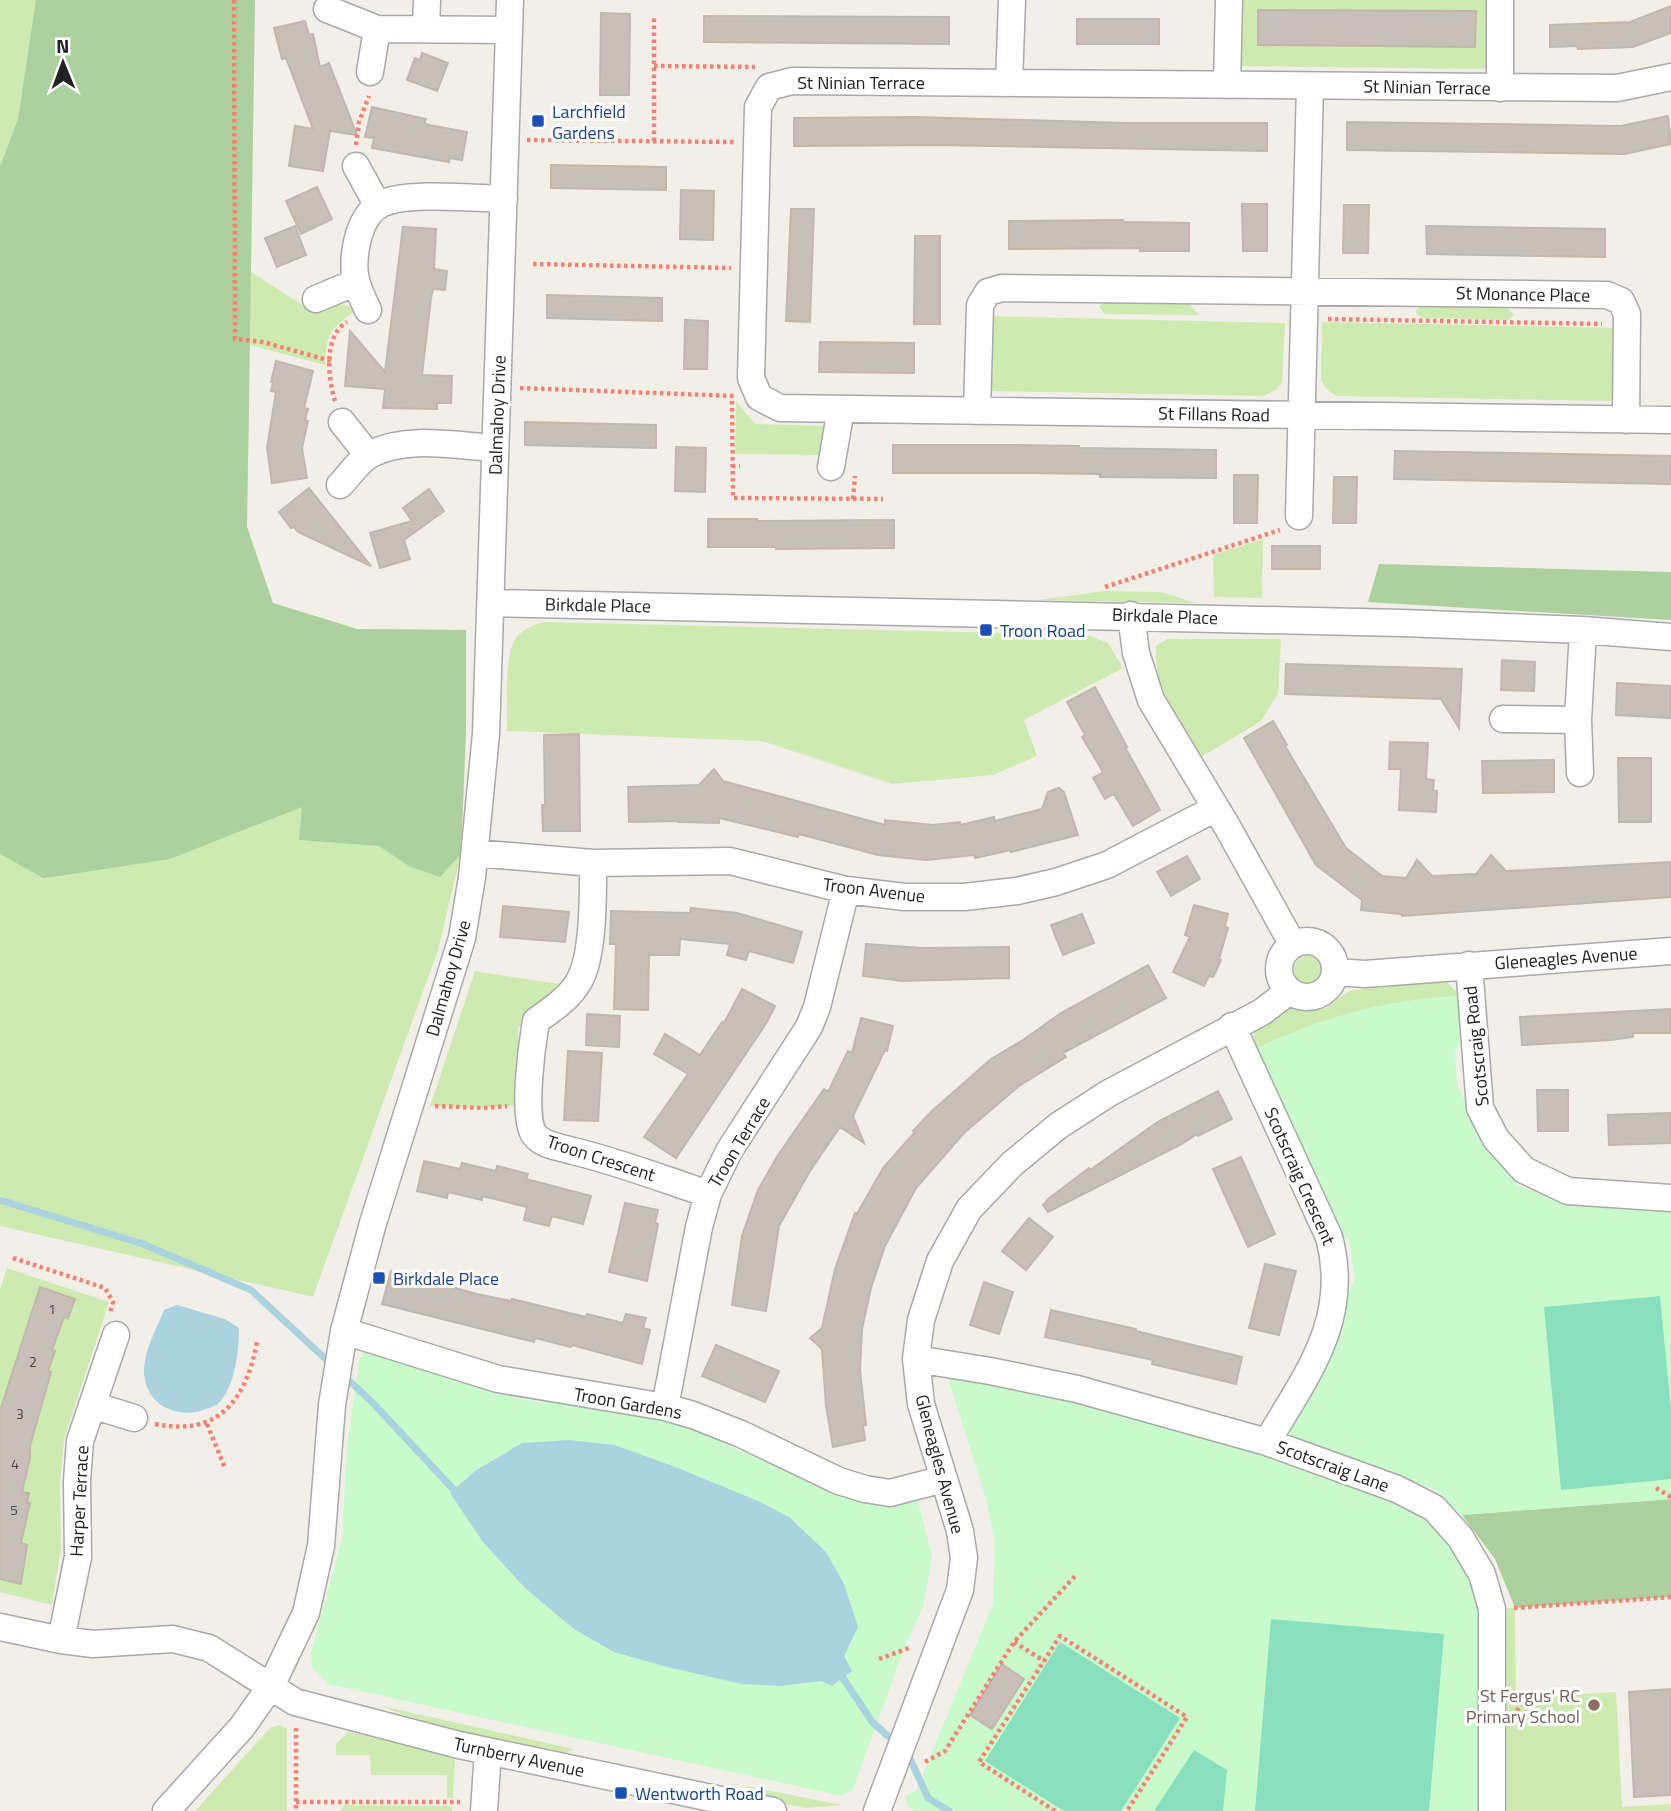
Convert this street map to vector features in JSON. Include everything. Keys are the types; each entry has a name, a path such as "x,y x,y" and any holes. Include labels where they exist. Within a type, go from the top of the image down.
{"street":[{"path":"426,28 427,0"},
{"name":"Dalmahoy Drive","path":"166,1811 242,1727 271,1686 306,1613 321,1546 332,1405 344,1331 373,1223 462,938 475,853 486,734 510,0"},
{"path":"1009,82 1012,0"},
{"path":"1227,85 1229,0"},
{"name":"St Ninian Terrace","path":"1500,0 1500,88"},
{"path":"327,9 377,29 509,30"},
{"path":"370,72 377,29"},
{"name":"St Ninian Terrace","path":"769,87 792,81 1617,88 1671,77"},
{"path":"1299,516 1310,86"},
{"path":"759,397 751,378 758,107 769,87"},
{"path":"356,166 378,206"},
{"path":"368,310 354,284 355,252 361,226 378,206 403,198 504,199"},
{"path":"316,299 354,284"},
{"name":"St Monance Place","path":"977,411 981,305 988,292 1002,288 1607,295 1621,301 1627,314 1626,420"},
{"name":"St Fillans Road","path":"759,397 780,408 1671,420"},
{"path":"831,467 841,409"},
{"path":"342,422 368,455"},
{"path":"340,485 368,455 387,448 411,444 495,448"},
{"name":"Birkdale Place","path":"491,603 1131,615 1583,630 1671,637"},
{"path":"1131,615 1136,653 1151,700 1293,945"},
{"path":"1580,773 1578,720 1583,630"},
{"path":"1503,719 1578,720"},
{"name":"Troon Avenue","path":"475,853 593,863 730,861 846,890 905,897 964,897 1017,891 1056,882 1107,865 1216,808"},
{"name":"Troon Crescent","path":"593,863 588,954 580,981 561,1003 536,1021 529,1119 535,1135 548,1144 605,1158 708,1194"},
{"name":"Troon Terrace","path":"665,1407 699,1227 708,1194 729,1151 809,1027 817,1007 846,890"},
{"path":"1310,941 1326,948 1335,963 1334,980 1322,994 1305,998 1289,991 1283,984 1279,967 1286,951 1293,945 1310,941"},
{"name":"Gleneagles Avenue","path":"1336,972 1365,974 1671,951"},
{"name":"Scotscraig Road","path":"1469,965 1480,1108 1496,1139 1524,1170 1567,1191 1671,1198"},
{"name":"Gleneagles Avenue","path":"877,1811 960,1590 964,1558 944,1479 920,1404 916,1359 921,1320 940,1261 969,1209 1012,1164 1068,1120 1109,1093 1262,1012 1289,991"},
{"name":"Scotscraig Crescent","path":"1232,1026 1329,1237 1336,1262 1336,1295 1330,1324 1310,1368 1267,1442"},
{"name":"Harper Terrace","path":"61,1640 78,1557 77,1481 80,1441 111,1328"},
{"name":"Troon Gardens","path":"344,1331 498,1379 665,1407 741,1434 839,1481 865,1489 890,1493 944,1479"},
{"name":"Scotscraig Lane","path":"916,1359 1077,1389 1267,1442 1397,1489 1434,1508 1460,1537 1482,1574 1492,1609 1492,1811"},
{"path":"92,1405 134,1418"},
{"name":"Turnberry Avenue","path":"0,1627 61,1640 93,1643 173,1639 209,1648 295,1702 488,1751 773,1811"},
{"path":"484,1807 488,1751"}],"path":[{"path":"234,0 235,339 263,342 331,361"},
{"path":"654,15 654,141"},
{"path":"654,66 710,69 754,67 769,87"},
{"path":"356,166 359,122 374,82 370,72"},
{"path":"506,140 757,142"},
{"path":"533,264 753,268"},
{"path":"342,422 331,389 331,345 338,327 368,310"},
{"path":"498,387 759,397"},
{"path":"732,396 733,498 883,499"},
{"path":"732,466 740,466"},
{"path":"1105,587 1282,529 1299,516"},
{"path":"412,1100 443,1107 483,1108 529,1104"},
{"path":"13,1258 106,1288 113,1302 111,1328"},
{"path":"134,1418 172,1426 207,1424 228,1408 244,1387 253,1364 257,1342"},
{"path":"207,1424 225,1468"},
{"path":"1656,1488 1671,1497"},
{"path":"925,1762 945,1751 1014,1642 1077,1574"},
{"path":"1492,1609 1671,1597"},
{"path":"1055,1811 979,1762 1060,1636 1187,1717 1127,1811"},
{"path":"1014,1642 1044,1661"},
{"path":"879,1659 909,1648"},
{"path":"295,1702 296,1811"},
{"path":"296,1802 326,1799 484,1807"}],"green space":[{"path":"0,0 255,0 251,272 312,311 340,304 357,310 341,321 332,332 325,365 250,345 247,527 273,603 357,629 466,630 466,731 461,854 438,950 313,1297 0,1226"},
{"path":"36,0 255,0 247,527 273,603 357,629 466,630 466,731 461,854 440,877 409,866 379,846 299,840 302,807 170,859 43,878 0,854 0,167 18,119"},
{"path":"1236,0 1492,0 1487,69 1239,66"},
{"path":"1109,296 1183,297 1199,315 1105,314 1099,307"},
{"path":"1425,300 1502,302 1514,315 1508,320 1422,318 1415,312"},
{"path":"988,316 1285,323 1282,382 1276,390 1263,396 990,391"},
{"path":"1322,322 1619,328 1614,401 1337,396 1327,390 1321,380"},
{"path":"736,401 755,424 829,426 823,455 735,454"},
{"path":"1263,539 1262,598 1214,597 1213,555"},
{"path":"1379,564 1671,572 1671,620 1368,602"},
{"path":"1105,591 1161,592 1196,603 1038,600"},
{"path":"544,622 1088,635 1108,643 1123,668 1024,720 1037,756 993,775 892,784 762,741 507,731 507,683 512,646 522,632"},
{"path":"1167,639 1281,639 1278,694 1260,722 1201,757 1163,691 1156,662 1156,646"},
{"path":"1308,956 1318,960 1322,970 1318,980 1308,984 1298,980 1294,970 1298,960"},
{"path":"475,971 565,985 552,999 533,1006 518,1029 519,1105 483,1108 430,1106"},
{"path":"1444,979 1460,996 1404,1002 1354,1012 1305,1028 1253,1050 1254,1029 1288,1009 1326,1008 1349,991"},
{"path":"1460,996 1462,1040 1455,1052 1457,1084 1485,1146 1518,1186 1567,1202 1671,1209 1671,1499 1462,1515 1437,1491 1357,1459 1354,1466 1295,1441 1290,1433 1290,1424 1355,1280 1349,1240 1338,1235 1253,1050 1305,1028 1354,1012 1404,1002"},
{"path":"7,1268 109,1302 64,1439 60,1485 61,1548 52,1605 0,1592 0,1289"},
{"path":"1660,1296 1671,1410 1671,1479 1561,1490 1544,1307"},
{"path":"364,1350 488,1384 500,1394 542,1403 560,1398 701,1426 725,1444 752,1455 772,1457 917,1497 932,1556 923,1607 904,1649 853,1789 842,1796 328,1684 312,1668 311,1653 342,1539 347,1447 359,1360"},
{"path":"946,1372 1075,1397 1265,1449 1426,1512 1453,1542 1485,1612 1484,1811 913,1811 905,1796 916,1791 993,1604 995,1544 986,1499"},
{"path":"1671,1499 1671,1597 1515,1608 1495,1559 1462,1515"},
{"path":"1507,1608 1515,1608 1516,1698 1616,1692 1622,1807 1671,1804 1671,1811 1507,1811"},
{"path":"1271,1619 1444,1634 1429,1811 1255,1811"},
{"path":"1060,1642 1180,1718 1121,1811 1064,1811 985,1761"},
{"path":"377,1705 574,1749 561,1755 450,1731"},
{"path":"280,1725 287,1729 287,1811 195,1811 270,1728"},
{"path":"348,1732 455,1756 453,1798 447,1798 447,1775 371,1775 370,1755 336,1755 336,1744"},
{"path":"1194,1750 1227,1770 1223,1811 1154,1811"},
{"path":"745,1786 842,1805 805,1808 759,1799"},
{"path":"345,1805 452,1806 452,1811 340,1811"}],"water":[{"path":"177,1305 225,1319 239,1328 237,1358 228,1389 217,1405 194,1412 183,1413 163,1406 148,1390 145,1380 145,1360 155,1330 164,1310"},
{"path":"569,1440 614,1445 673,1466 758,1501 789,1517 826,1552 844,1584 858,1627 844,1656 852,1671 832,1686 821,1681 780,1686 742,1684 614,1652 574,1629 525,1588 483,1542 450,1493 475,1471 522,1443"}],"building":[{"path":"1671,6 1671,33 1633,47 1550,47 1550,25 1630,22"},
{"path":"1258,10 1476,11 1475,47 1258,45"},
{"path":"601,13 630,14 629,95 600,95"},
{"path":"704,16 949,17 949,44 704,42"},
{"path":"1077,19 1159,19 1159,44 1077,44"},
{"path":"305,21 309,35 313,34 320,67 329,63 357,135 330,131 323,171 289,166 295,126 313,129 286,58 282,59 274,28"},
{"path":"422,53 448,63 437,91 407,80 415,58 420,60"},
{"path":"372,107 426,119 424,123 429,125 467,132 462,160 449,158 449,162 372,148 374,138 365,137"},
{"path":"1668,116 1671,144 1624,154 1347,150 1347,122 1621,126"},
{"path":"915,117 1127,123 1267,123 1267,151 936,145 794,146 794,118"},
{"path":"551,165 666,167 666,190 551,188"},
{"path":"317,187 332,219 301,234 286,201"},
{"path":"681,190 714,191 713,240 680,239"},
{"path":"1242,204 1267,204 1267,251 1243,251"},
{"path":"1344,205 1369,205 1368,253 1343,253"},
{"path":"791,209 814,209 810,322 786,321"},
{"path":"1123,220 1189,223 1189,251 1140,251 1140,248 1009,249 1009,221"},
{"path":"295,226 306,255 277,267 265,238"},
{"path":"1426,226 1605,229 1605,257 1427,254"},
{"path":"403,227 436,229 434,269 447,271 445,290 433,289 422,375 452,376 451,403 437,403 437,409 383,408 385,389 345,386 350,331 385,372"},
{"path":"915,236 940,236 940,324 914,324"},
{"path":"547,295 662,298 662,321 547,318"},
{"path":"685,320 708,321 707,369 684,369"},
{"path":"820,342 914,343 914,373 819,372"},
{"path":"276,361 313,371 304,408 308,409 302,448 307,478 272,483 267,448 276,392 271,391 271,382"},
{"path":"525,422 656,425 656,448 525,445"},
{"path":"893,445 1216,450 1216,478 1100,477 1100,474 893,473"},
{"path":"676,447 706,448 705,492 675,491"},
{"path":"1395,451 1671,456 1671,484 1394,479"},
{"path":"1234,475 1258,475 1257,523 1234,523"},
{"path":"1334,477 1357,477 1356,523 1333,523"},
{"path":"309,488 371,566 298,532 294,527 291,528 279,512"},
{"path":"429,489 444,511 404,540 410,559 380,568 370,533 412,521 403,508"},
{"path":"708,519 894,520 894,548 708,547"},
{"path":"1272,546 1320,546 1320,569 1272,569"},
{"path":"1502,660 1535,662 1534,691 1501,690"},
{"path":"1286,664 1462,669 1459,728 1441,699 1285,694"},
{"path":"1617,683 1671,686 1671,718 1616,715"},
{"path":"1095,687 1160,810 1133,826 1114,794 1105,799 1093,778 1102,773 1102,770 1082,737 1085,735 1067,702"},
{"path":"1273,721 1346,848 1382,876 1406,878 1417,860 1432,876 1476,874 1491,855 1506,871 1671,862 1671,897 1402,916 1361,910 1362,900 1316,865 1244,738"},
{"path":"579,734 580,831 543,831 544,735"},
{"path":"1390,742 1428,743 1426,779 1434,780 1433,790 1437,791 1436,812 1399,810 1401,769 1389,769"},
{"path":"1618,758 1651,758 1651,822 1619,822"},
{"path":"1554,760 1554,792 1483,793 1482,761"},
{"path":"714,769 723,781 885,825 885,820 933,825 960,822 960,825 994,817 995,821 1042,809 1048,792 1059,788 1064,792 1078,835 975,858 974,855 926,860 878,855 799,834 798,837 719,818 719,823 629,822 628,787 699,785"},
{"path":"1187,856 1200,879 1171,896 1157,872"},
{"path":"1194,905 1228,914 1225,926 1228,928 1219,959 1221,960 1213,977 1209,976 1204,986 1173,972 1190,937 1185,935"},
{"path":"503,906 569,912 565,942 500,937"},
{"path":"691,908 737,913 802,932 793,963 749,951 746,960 727,955 730,944 680,939 679,955 649,955 648,1010 614,1009 616,944 610,944 611,911 690,913"},
{"path":"1082,914 1094,943 1063,955 1051,925"},
{"path":"866,944 922,948 1009,947 1009,978 902,981 863,976"},
{"path":"1148,965 1166,998 1063,1053 1066,1057 1019,1086 964,1133 916,1188 885,1246 871,1288 862,1329 860,1370 865,1440 833,1447 826,1406 822,1349 810,1338 822,1328 835,1269 855,1213 857,1214 883,1168 932,1111 991,1059 1061,1013"},
{"path":"742,989 775,1006 676,1158 644,1137 688,1074 654,1054 665,1034 700,1055 722,1022 724,1023"},
{"path":"1671,1009 1671,1033 1633,1033 1633,1037 1611,1040 1522,1045 1520,1017"},
{"path":"587,1014 620,1016 619,1047 586,1045"},
{"path":"861,1018 893,1026 887,1051 885,1050 853,1116 864,1143 840,1127 810,1171 779,1226 766,1311 732,1305 742,1236 758,1190 778,1155 824,1089 828,1092 848,1051 852,1053"},
{"path":"568,1051 602,1053 598,1121 564,1120"},
{"path":"1537,1090 1568,1090 1568,1131 1538,1131"},
{"path":"1218,1091 1232,1119 1198,1136 1197,1134 1048,1212 1043,1205 1089,1168 1090,1170 1159,1121"},
{"path":"1671,1113 1671,1143 1609,1145 1608,1115"},
{"path":"1241,1157 1275,1234 1248,1247 1213,1169"},
{"path":"424,1161 460,1169 462,1163 496,1171 497,1166 528,1174 526,1179 591,1196 583,1224 552,1216 549,1226 524,1220 527,1207 482,1196 482,1200 448,1192 447,1198 417,1191"},
{"path":"625,1203 658,1210 655,1222 658,1224 647,1281 609,1272"},
{"path":"1029,1218 1053,1237 1026,1270 1002,1251"},
{"path":"1265,1264 1296,1271 1279,1335 1249,1328"},
{"path":"391,1271 477,1294 511,1301 512,1299 586,1317 587,1314 623,1323 626,1314 646,1318 643,1328 650,1330 642,1364 572,1345 571,1347 535,1338 534,1342 382,1304"},
{"path":"984,1282 1013,1292 999,1334 970,1325"},
{"path":"40,1287 75,1299 68,1318 64,1317 52,1350 55,1351 48,1371 51,1372 30,1446 22,1492 29,1493 27,1503 30,1503 21,1543 27,1545 21,1584 0,1579 0,1411"},
{"path":"1051,1310 1242,1357 1236,1384 1152,1364 1153,1360 1045,1337"},
{"path":"716,1345 779,1371 765,1402 702,1376"},
{"path":"1002,1664 1024,1679 992,1729 970,1715"},
{"path":"1671,1689 1671,1795 1634,1797 1629,1692"}],"waterway":[{"path":"0,1200 143,1244 251,1290 331,1364"},
{"path":"342,1374 373,1403 454,1490"},
{"path":"843,1678 873,1723 895,1742"},
{"path":"907,1752 928,1798 949,1811"}],"place":[{"name":"Larchfield Gardens","path":"538,121"},
{"name":"Troon Road","path":"986,630"},
{"name":"Birkdale Place","path":"379,1278"},
{"name":"St Fergus' RC Primary School","path":"1594,1705"},
{"name":"Wentworth Road","path":"621,1793"}]}
